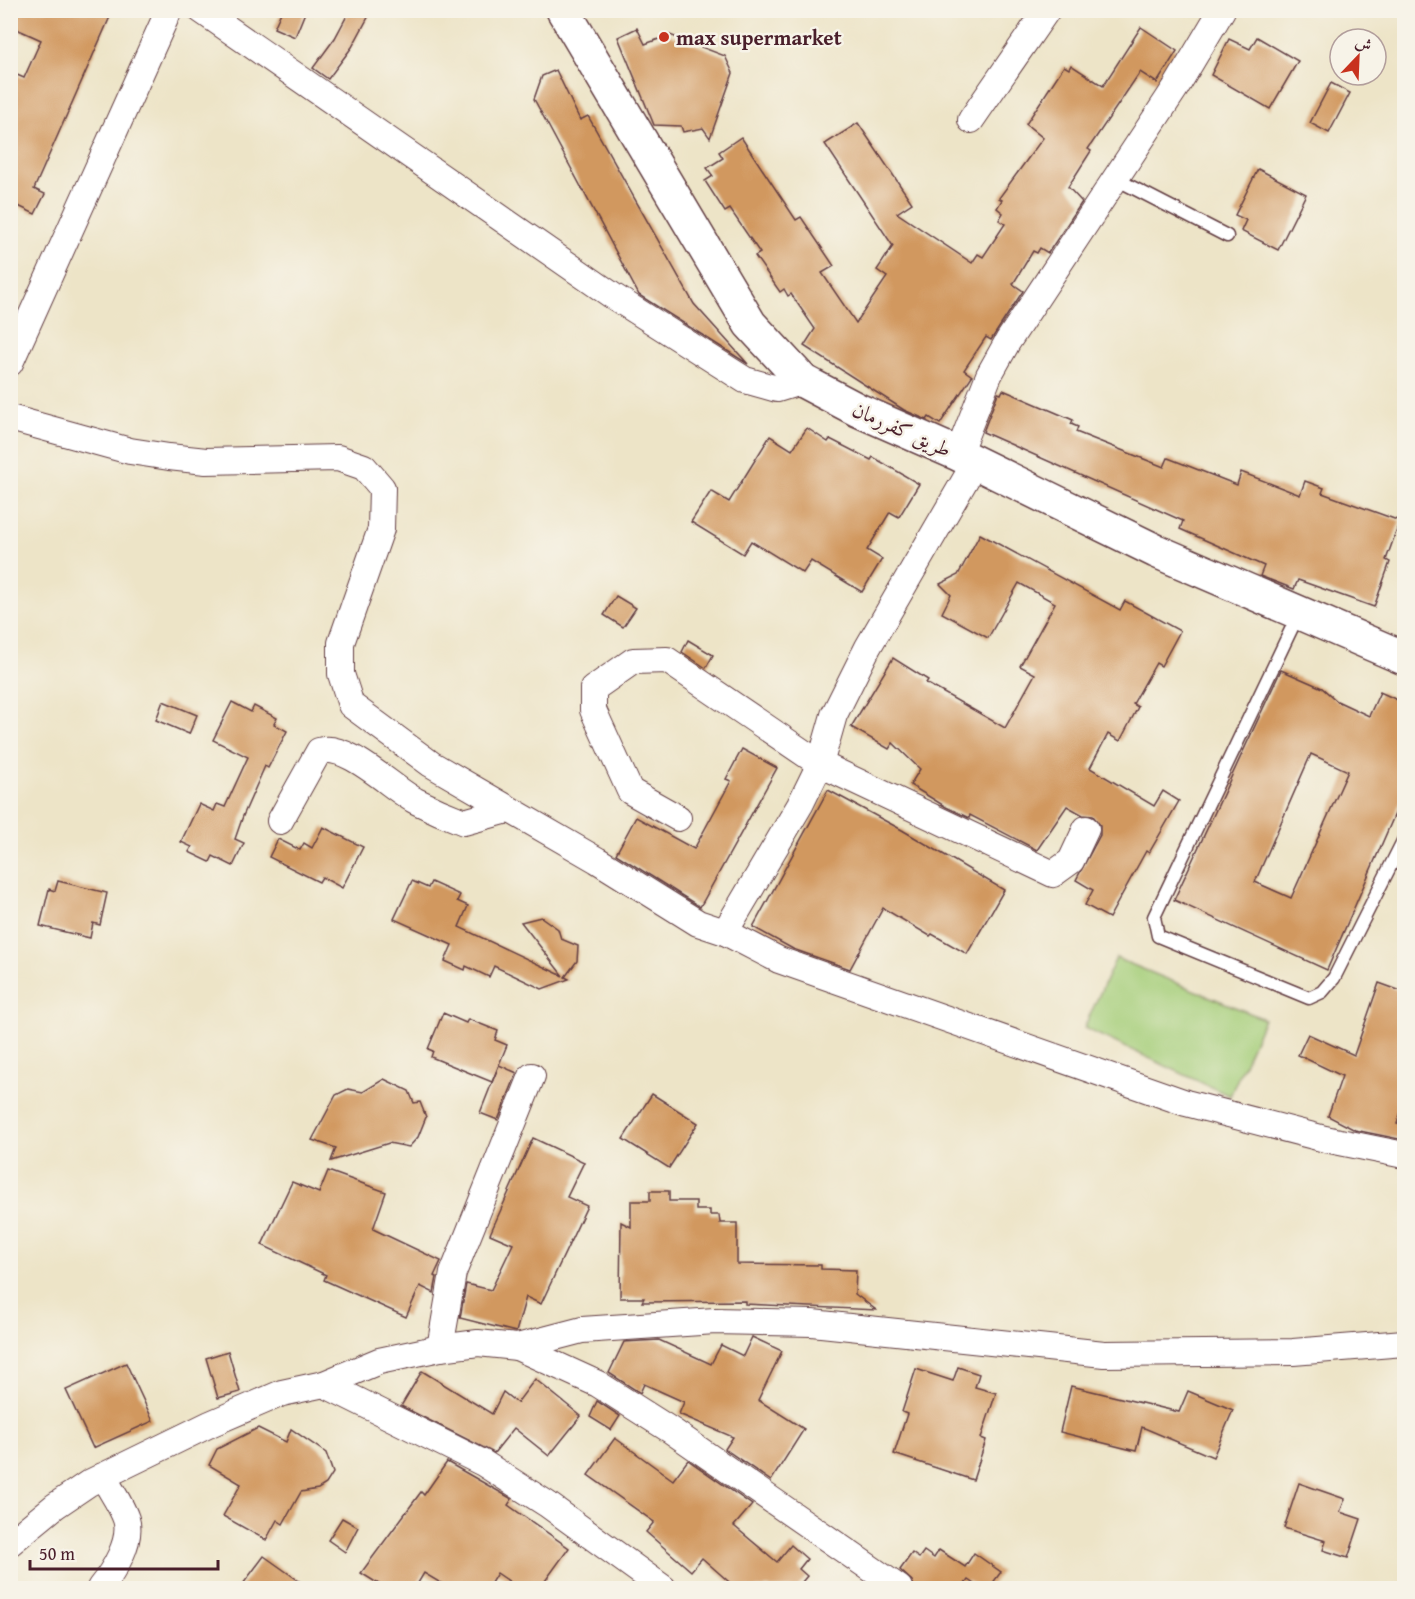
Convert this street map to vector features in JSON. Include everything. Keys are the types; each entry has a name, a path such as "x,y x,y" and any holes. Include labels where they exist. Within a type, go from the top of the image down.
{"main road":[{"name":"طريق كفررمان","path":"563,10 750,324 803,381 858,410 966,458 1156,552 1404,658"}],"street":[{"path":"10,363 170,10"},
{"path":"201,10 613,296 736,375 745,380 777,389 803,381"},
{"path":"971,120 1047,10"},
{"path":"725,932 800,806 820,764 834,714 867,646 966,458 989,375 1008,341 1176,87 1218,11"},
{"path":"10,418 130,451 169,457 206,461 338,458 364,467 382,488 381,529 341,643 341,674 351,705 431,765 698,923 725,932 779,960 1186,1103 1325,1139 1404,1155"},
{"path":"678,818 630,791 593,710 592,689 633,661 667,660 820,764 1053,874 1071,861 1086,829"},
{"path":"280,821 319,750 330,747 344,753 416,801 464,822 508,810"},
{"path":"440,1348 453,1273 532,1076"},
{"path":"517,1347 582,1330 715,1321 812,1323 1104,1354 1293,1352 1404,1343"},
{"path":"10,1543 55,1506 103,1476 210,1424 282,1393 324,1384 380,1361 478,1342 517,1347 598,1384 672,1431 899,1588"},
{"path":"324,1384 483,1463 547,1504 663,1588"},
{"path":"100,1588 113,1572 126,1535 126,1520 103,1476"}],"lane":[{"path":"1116,178 1227,236"},
{"path":"1298,614 1154,917 1158,936 1309,998 1322,992 1334,978 1404,839"}],"green space":[{"path":"1116,958 1264,1019 1230,1096 1084,1028"}],"building":[{"path":"17,10 113,10 34,189 45,194 35,214 10,202 10,72 24,78 41,40 10,26"},
{"path":"282,10 306,10 295,37 274,28"},
{"path":"350,10 372,10 352,47 328,79 313,68 335,38"},
{"path":"1141,27 1177,51 1157,83 1140,72 1088,149 1091,151 1068,187 1082,202 1048,253 1040,248 1037,253 1033,251 1013,284 1023,291 991,340 986,337 964,370 972,376 940,424 929,417 927,420 904,410 804,346 815,329 791,294 788,296 784,289 780,292 755,256 760,253 730,209 725,212 705,181 713,176 707,168 723,158 719,152 741,137 796,220 801,217 834,266 822,273 856,323 887,277 877,270 893,246 825,144 858,123 912,203 897,213 972,263 978,254 983,257 1005,224 999,220 1003,213 997,208 1002,200 999,198 1043,138 1026,124 1064,66 1069,69 1071,65 1103,86"},
{"path":"637,28 645,44 670,35 725,56 733,73 710,138 703,128 683,132 681,126 654,125 618,37"},
{"path":"1257,37 1298,61 1270,109 1211,75 1229,39 1250,49"},
{"path":"556,70 580,120 588,116 694,304 748,364 639,295 534,99 542,76"},
{"path":"1329,87 1339,87 1350,93 1329,133 1310,123"},
{"path":"1258,169 1306,194 1278,250 1241,231 1246,220 1235,215"},
{"path":"1003,390 1073,420 1071,424 1078,427 1076,432 1164,467 1168,458 1237,485 1241,472 1300,495 1305,481 1324,488 1322,493 1400,521 1386,560 1390,562 1374,607 1298,580 1294,589 1260,576 1264,566 1180,529 1183,521 983,432 998,393 1001,394"},
{"path":"807,428 828,442 830,439 871,460 873,457 919,484 899,517 890,512 867,550 882,559 862,592 811,561 803,573 751,541 743,554 691,522 711,491 729,502 770,436 792,450"},
{"path":"980,534 1120,610 1125,601 1180,631 1161,666 1156,663 1133,704 1138,707 1120,741 1108,734 1090,768 1154,806 1163,791 1179,801 1149,853 1146,851 1109,918 1085,905 1093,890 1076,880 1100,835 1100,825 1093,816 1083,815 1067,806 1037,850 970,815 969,818 946,807 910,785 920,769 893,743 889,749 851,727 893,658 928,680 926,683 1005,728 1035,674 1020,666 1055,603 1019,583 988,638 942,613 951,595 940,584 958,575"},
{"path":"616,596 636,608 623,627 604,615"},
{"path":"688,640 713,655 706,668 682,652"},
{"path":"1281,670 1322,688 1337,701 1369,716 1380,692 1404,703 1404,793 1327,970 1174,900","holes":["1311,754 1348,771 1291,898 1255,882"]},
{"path":"163,701 197,715 189,734 156,720"},
{"path":"232,702 251,712 254,706 277,718 274,724 287,731 268,768 265,766 243,816 235,839 244,843 233,866 213,856 210,862 189,852 192,847 181,842 199,804 214,811 217,804 225,807 248,757 213,740"},
{"path":"742,749 777,768 700,907 616,854 636,817 694,849 731,781 726,779"},
{"path":"828,790 1004,890 967,954 932,934 930,936 883,908 850,969 793,949 753,927"},
{"path":"323,827 363,847 342,888 322,877 319,882 269,857 278,839 300,850 304,843 312,848"},
{"path":"58,881 107,893 100,925 93,923 90,938 40,926 49,889 55,891"},
{"path":"412,881 428,888 431,882 460,895 457,901 468,906 459,927 563,976 521,922 541,917 558,929 561,939 578,946 577,961 565,977 569,979 542,989 494,966 489,977 466,966 465,970 445,961 452,945 394,919"},
{"path":"1379,983 1404,992 1404,1102 1397,1124 1404,1126 1399,1139 1355,1130 1328,1116 1342,1076 1298,1055 1308,1034 1354,1055"},
{"path":"443,1013 466,1023 468,1019 498,1031 495,1040 507,1045 492,1082 431,1057 433,1051 428,1049"},
{"path":"499,1065 517,1073 498,1120 480,1113"},
{"path":"384,1079 409,1091 414,1103 420,1102 426,1117 418,1137 409,1147 389,1143 331,1161 336,1148 312,1140 336,1095 348,1089 363,1092"},
{"path":"652,1094 698,1123 669,1168 623,1139"},
{"path":"533,1138 584,1162 567,1197 587,1206 541,1304 526,1297 516,1332 460,1318 466,1284 491,1290 513,1244 490,1234"},
{"path":"328,1171 386,1192 373,1229 441,1261 434,1276 437,1277 434,1293 420,1286 406,1317 324,1280 326,1275 262,1245 292,1182 319,1193"},
{"path":"650,1191 669,1191 669,1201 696,1201 696,1210 710,1210 710,1215 719,1215 720,1223 737,1223 737,1264 821,1265 821,1269 856,1270 855,1294 876,1310 745,1304 745,1301 642,1302 644,1298 620,1298 621,1222 631,1227 631,1201 650,1201"},
{"path":"752,1337 782,1351 758,1400 804,1429 771,1481 725,1449 733,1437 679,1414 684,1402 644,1384 640,1393 609,1373 624,1342 659,1340 711,1364 721,1345 743,1356"},
{"path":"228,1351 240,1392 218,1398 206,1358"},
{"path":"126,1363 153,1421 93,1448 66,1390"},
{"path":"958,1367 979,1374 975,1387 996,1393 981,1438 986,1440 973,1480 894,1454 907,1414 902,1412 916,1369 953,1381"},
{"path":"422,1371 492,1414 503,1392 517,1403 535,1379 581,1416 549,1456 514,1428 494,1453 401,1406"},
{"path":"1071,1386 1179,1412 1188,1391 1233,1410 1213,1457 1142,1427 1136,1451 1060,1432"},
{"path":"597,1401 620,1416 611,1430 590,1417"},
{"path":"258,1428 286,1442 291,1429 326,1453 333,1473 326,1484 318,1489 301,1492 283,1524 277,1520 266,1540 223,1516 241,1484 209,1465 217,1449"},
{"path":"615,1438 673,1480 688,1460 752,1505 734,1526 777,1562 791,1545 807,1559 799,1569 807,1576 797,1588 736,1588 702,1558 691,1571 646,1532 654,1522 588,1475"},
{"path":"447,1462 512,1499 508,1505 569,1548 540,1588 519,1588 497,1573 488,1588 449,1588 424,1573 415,1588 385,1588 361,1573 421,1492 424,1495"},
{"path":"1299,1483 1345,1499 1340,1512 1361,1519 1348,1558 1323,1550 1326,1541 1284,1528"},
{"path":"342,1518 358,1527 345,1552 328,1540"},
{"path":"939,1550 965,1567 974,1553 1001,1572 989,1588 980,1588 968,1580 962,1588 914,1588 912,1581 900,1570 912,1553 919,1558 924,1551 934,1558"},
{"path":"264,1556 309,1588 240,1588"}],"place":[{"name":"max supermarket","path":"664,37"}]}
